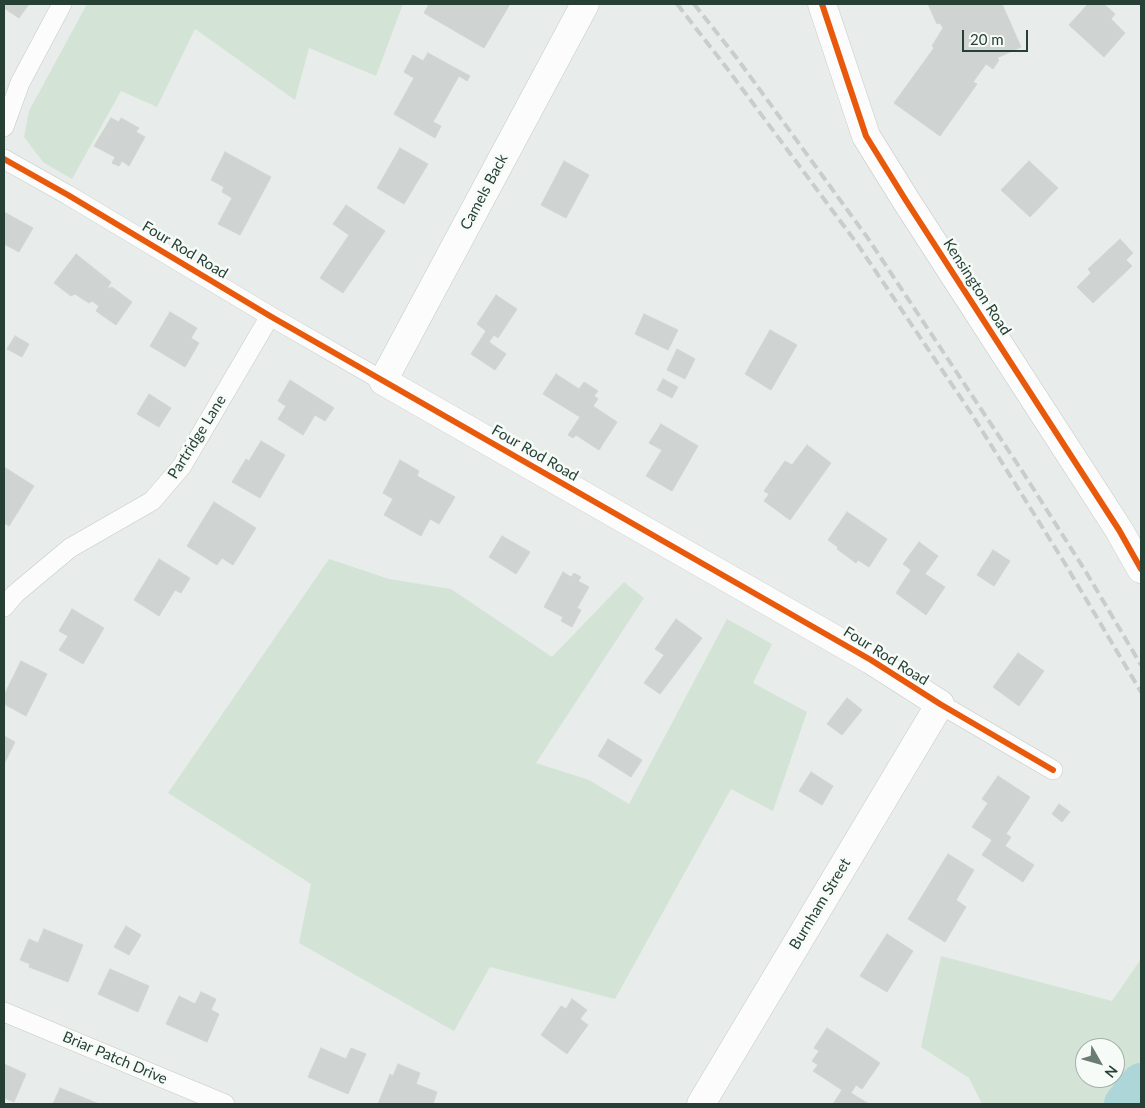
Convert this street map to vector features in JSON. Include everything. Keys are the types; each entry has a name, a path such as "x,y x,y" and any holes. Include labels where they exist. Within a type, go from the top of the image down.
{"street":[{"path":"4,127 20,83 62,4"},
{"name":"Camels Back","path":"384,380 585,4"},
{"name":"Kensington Road","path":"822,4 866,136 1119,530 1141,569"},
{"name":"Four Rod Road","path":"4,159 68,195 270,316 871,660 940,704 1053,770"},
{"name":"Partridge Lane","path":"4,607 15,594 70,548 152,502 182,466 270,316"},
{"name":"Burnham Street","path":"701,1104 940,704"},
{"name":"Briar Patch Drive","path":"4,1012 225,1104"}],"green space":[{"path":"87,4 403,4 376,76 309,48 295,100 195,29 157,107 121,91 72,179 43,162 24,137 29,111"},
{"path":"329,559 389,579 451,589 552,657 624,582 644,598 536,763 589,780 629,804 727,619 772,644 753,683 807,712 773,811 731,789 615,999 490,967 454,1031 299,943 311,884 168,793"},
{"path":"941,956 1112,1001 1141,959 1141,1104 982,1104 969,1078 921,1047"}],"building":[{"path":"6,4 29,4 19,18 4,8"},
{"path":"429,4 510,4 484,48 424,13"},
{"path":"928,4 1002,4 1021,47 997,58 999,60 993,69 986,64 973,82 977,84 940,136 894,103 934,48 932,46 943,28 940,23 937,24"},
{"path":"1088,4 1104,4 1115,14 1111,19 1125,33 1104,57 1069,25"},
{"path":"428,53 470,76 467,81 459,76 433,122 441,126 435,138 394,114 414,78 404,72 413,55 423,61"},
{"path":"111,118 119,122 121,118 139,128 136,132 145,137 129,166 122,161 119,166 112,163 115,157 94,146"},
{"path":"400,148 428,164 404,204 377,188"},
{"path":"225,152 271,177 240,235 218,224 232,198 222,192 224,187 211,180"},
{"path":"564,161 589,175 566,218 541,205"},
{"path":"1029,161 1058,188 1030,217 1001,190"},
{"path":"346,205 385,231 343,293 320,278 349,235 333,224"},
{"path":"4,212 33,228 19,252 4,244"},
{"path":"1120,239 1133,253 1126,260 1132,266 1093,303 1077,287 1091,273 1088,269"},
{"path":"76,254 111,282 107,289 112,287 132,302 116,325 96,311 99,306 92,301 89,303 75,294 71,296 54,283"},
{"path":"496,295 517,309 498,338 494,335 489,342 506,354 495,370 471,354 486,331 477,324"},
{"path":"170,312 197,328 191,338 199,343 185,367 150,346"},
{"path":"644,314 678,330 668,350 635,334"},
{"path":"770,330 797,345 771,390 745,374"},
{"path":"15,336 29,344 22,357 7,349"},
{"path":"677,349 695,359 685,379 667,370"},
{"path":"556,374 579,389 584,382 598,391 594,396 598,399 593,406 617,422 599,450 576,435 573,438 568,435 580,417 543,394"},
{"path":"663,379 678,387 672,398 657,390"},
{"path":"290,380 334,408 325,421 315,415 303,435 278,419 286,406 278,401"},
{"path":"149,394 171,408 159,427 137,414"},
{"path":"661,424 698,446 672,491 646,476 662,450 649,443"},
{"path":"261,441 285,455 260,498 232,482 246,459 249,461"},
{"path":"807,445 831,463 790,520 764,501 769,494 764,491 785,461 792,465"},
{"path":"400,460 419,471 417,476 455,497 439,524 430,519 421,536 384,515 393,499 383,493"},
{"path":"4,467 34,486 9,526 4,523"},
{"path":"214,502 256,528 233,565 222,558 217,565 187,546"},
{"path":"847,512 887,539 869,567 858,560 856,563 828,540"},
{"path":"502,536 530,552 516,574 489,557"},
{"path":"919,542 938,556 925,574 945,587 926,615 896,593 911,570 903,564"},
{"path":"993,550 1010,561 994,586 977,575"},
{"path":"159,559 190,578 181,593 175,590 159,616 134,600"},
{"path":"563,572 571,577 574,573 581,577 578,581 589,587 577,608 581,610 572,627 561,621 563,617 544,607"},
{"path":"72,609 104,628 83,664 59,650 68,636 59,631"},
{"path":"676,619 702,638 660,694 644,683 664,655 655,649"},
{"path":"1018,653 1044,671 1019,706 993,687"},
{"path":"21,661 47,674 26,716 4,704 4,695"},
{"path":"847,698 862,710 842,735 827,724"},
{"path":"4,736 15,742 4,764"},
{"path":"608,739 642,760 631,777 598,756"},
{"path":"811,772 833,786 822,805 799,791"},
{"path":"998,776 1030,797 1006,834 1011,837 1005,846 1034,865 1023,882 982,855 992,840 972,827 988,803 982,799"},
{"path":"1059,804 1070,812 1062,822 1052,814"},
{"path":"948,854 974,870 956,900 966,907 945,942 908,919"},
{"path":"126,926 141,935 129,955 114,947"},
{"path":"44,929 83,945 68,982 29,967 30,964 20,960 29,939 38,943"},
{"path":"887,934 913,951 887,992 860,976"},
{"path":"110,969 149,986 138,1012 98,994"},
{"path":"201,992 216,999 211,1010 219,1014 207,1042 166,1024 179,996 195,1004"},
{"path":"572,999 587,1010 580,1019 588,1025 567,1054 541,1035 561,1006 566,1009"},
{"path":"827,1028 880,1063 862,1089 856,1085 851,1093 869,1104 833,1104 842,1090 813,1071 818,1065 812,1061 819,1051 814,1048"},
{"path":"321,1048 346,1059 351,1048 366,1054 348,1094 308,1077"},
{"path":"4,1064 26,1074 14,1102 4,1098"},
{"path":"398,1064 420,1073 416,1084 437,1092 433,1104 378,1104 390,1074 393,1076"},
{"path":"60,1088 99,1104 53,1104"}],"waterway":[{"path":"1124,1104 1141,1083"}],"railway":[{"path":"677,4 858,245 971,413 1064,562 1141,692"},
{"path":"694,4 736,57 867,237 1024,474 1086,572 1141,665"}],"cycle path":[{"path":"822,4 866,136 1119,530 1141,569"},
{"path":"4,159 68,195 270,316 871,660 940,704 1053,770"}]}
